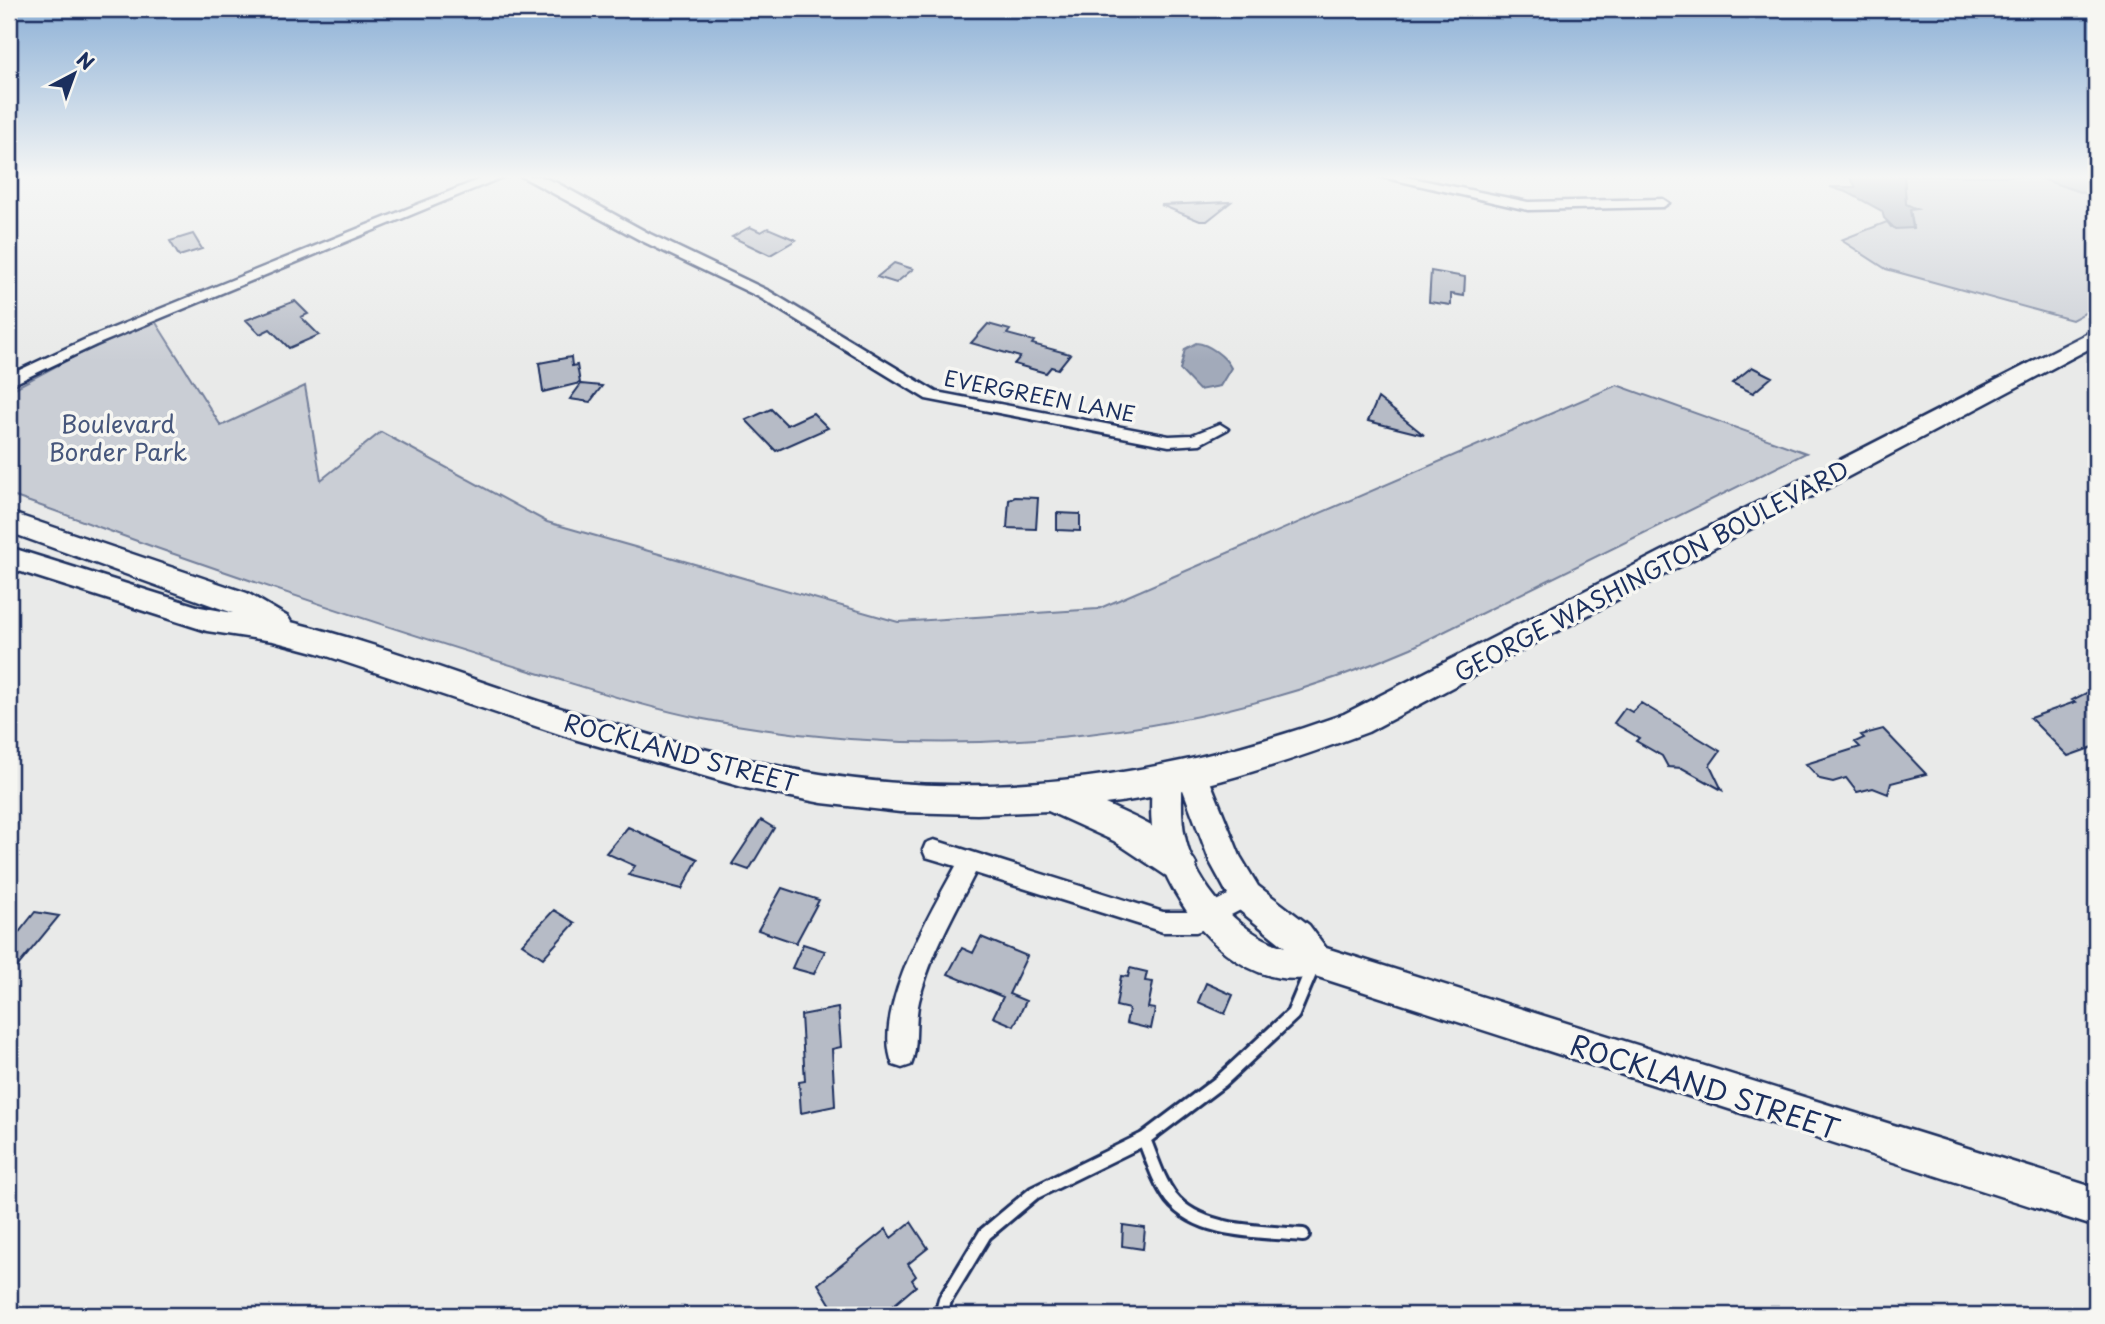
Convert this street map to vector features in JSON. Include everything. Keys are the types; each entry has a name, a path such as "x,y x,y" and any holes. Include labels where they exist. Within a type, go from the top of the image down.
{"main road":[{"name":"GEORGE WASHINGTON BOULEVARD","path":"1180,778 1275,753 1374,714 2096,336"},
{"name":"ROCKLAND STREET","path":"9,522 236,601 290,633"},
{"name":"ROCKLAND STREET","path":"9,557 213,622 290,633 569,722 746,774 880,795 963,799 1051,797 1180,778 1169,838 1178,864 1212,917 1242,942 1271,958 1290,964 1315,960 2096,1208"},
{"path":"1180,778 1246,896 1297,936 1315,960"},
{"path":"1051,797 1120,827 1178,864"}],"street":[{"path":"9,381 91,342 347,238"},
{"name":"EVERGREEN LANE","path":"647,238 764,293 931,396 1170,441 1194,440 1220,429"},
{"path":"934,850 1163,922 1186,923 1212,917 1246,896"},
{"path":"902,1056 902,1015 916,964 970,861"}],"lane":[{"path":"941,1315 945,1300 985,1234 1034,1193 1144,1139 1221,1081 1286,1021 1299,1004 1315,960"},
{"path":"1144,1139 1165,1188 1179,1206 1198,1219 1303,1235"}],"green space":[{"path":"1847,238 2096,238 2096,307 2072,320 1886,269 1841,240"},
{"name":"Boulevard Border Park","path":"155,321 221,426 305,386 321,480 381,432 547,522 898,622 1098,609 1617,385 1806,453 1411,648 1327,680 1241,706 1152,725 1063,737 972,742 882,741 792,733 703,719 636,703 350,614 9,495 9,391 75,356"}],"water":[{"path":"1196,343 1217,352 1231,368 1220,386 1199,390 1180,370 1185,349"}],"building":[{"path":"195,238 202,249 179,256 170,241"},
{"path":"734,238 796,240 770,255"},
{"path":"894,263 913,269 896,283 877,277"},
{"path":"1431,271 1465,277 1464,296 1451,294 1451,305 1429,302"},
{"path":"295,301 308,314 301,317 319,335 289,348 270,329 260,334 246,320"},
{"path":"988,324 1010,330 1007,334 1034,341 1032,344 1070,354 1058,369 1051,367 1046,373 1014,364 1020,357 971,343"},
{"path":"571,357 572,366 577,365 580,383 543,392 539,363"},
{"path":"1752,367 1772,377 1753,393 1732,383"},
{"path":"581,384 602,386 590,402 570,399"},
{"path":"1378,398 1424,435 1368,421"},
{"path":"771,409 787,425 813,413 828,428 776,451 746,420"},
{"path":"1015,497 1038,498 1036,529 1007,528 1009,500"},
{"path":"1057,513 1080,514 1080,531 1057,530"},
{"path":"2096,688 2096,746 2068,756 2030,718 2075,702 2072,700"},
{"path":"1641,703 1720,751 1710,765 1722,790 1682,768 1668,767 1662,756 1636,741 1639,738 1614,723 1625,708 1632,712"},
{"path":"1883,729 1926,774 1891,783 1888,794 1873,788 1857,792 1846,778 1833,782 1820,779 1806,764 1860,747 1855,742 1864,738 1861,735"},
{"path":"761,820 774,828 749,870 732,864"},
{"path":"628,827 698,859 682,889 628,875 635,866 606,853"},
{"path":"782,888 819,900 796,943 758,930"},
{"path":"554,910 575,923 543,958 522,944"},
{"path":"35,912 59,916 9,977 9,934 16,936"},
{"path":"981,937 1027,956 1009,994 1026,1001 1014,1026 993,1017 1003,997 948,974 962,948 973,953"},
{"path":"803,944 825,951 814,974 792,968"},
{"path":"1130,968 1147,972 1145,981 1153,982 1148,1008 1155,1009 1151,1029 1126,1023 1129,1009 1116,1006 1121,976 1128,977"},
{"path":"1206,983 1233,995 1225,1014 1198,1002"},
{"path":"838,1008 841,1047 832,1049 835,1106 801,1113 799,1082 805,1081 801,1015"},
{"path":"911,1222 928,1248 908,1264 916,1276 912,1280 916,1286 882,1315 837,1315 818,1284 886,1229 891,1238"},
{"path":"1123,1225 1145,1228 1143,1249 1122,1246"}]}
